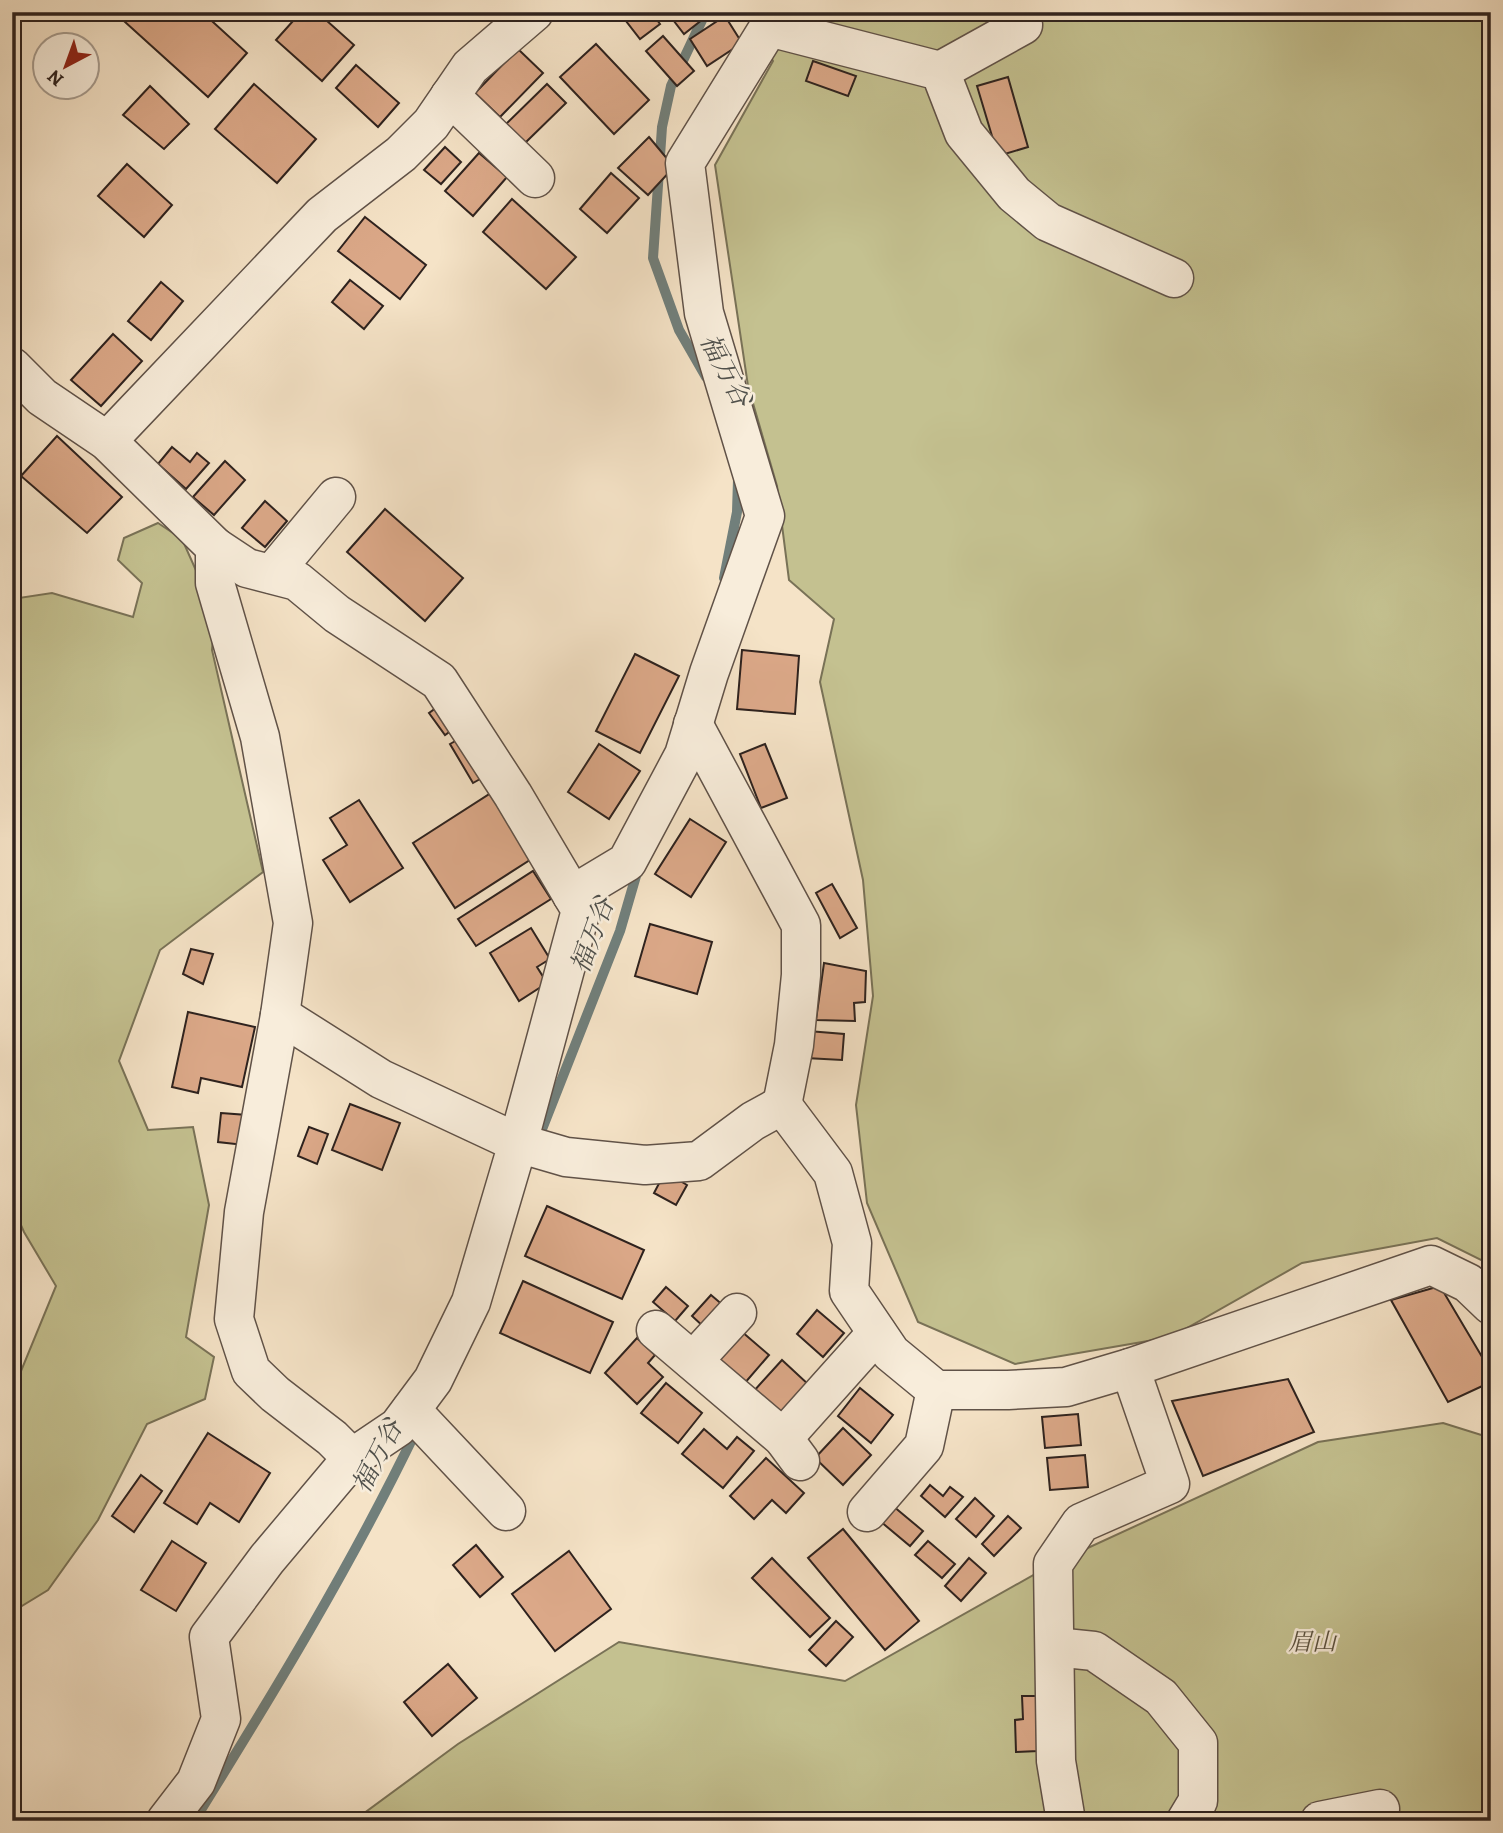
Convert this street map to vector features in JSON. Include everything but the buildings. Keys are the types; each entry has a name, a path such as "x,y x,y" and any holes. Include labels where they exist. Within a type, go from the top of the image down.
{"street":[{"path":"107,441 322,215 401,154 431,124 470,67 534,12"},
{"path":"572,895 627,862 684,755 709,674 765,516 704,313 685,163 765,20 940,71 1023,25"},
{"path":"940,71 964,133 1014,194 1048,222 1174,278"},
{"path":"450,96 535,178"},
{"path":"12,367 42,397 107,441 215,547 247,568 297,581 337,614 439,681 513,795 581,910 518,1143 471,1302 433,1380 398,1427 352,1458 267,1559 209,1637 221,1719 196,1782 172,1818"},
{"path":"271,574 336,497"},
{"path":"215,547 215,583 260,737 293,923 280,1015 244,1212 234,1319 251,1371 275,1394 332,1438 352,1458"},
{"path":"693,724 801,925 801,975 794,1045 782,1105 833,1173 852,1243 849,1291 891,1353 936,1390 1066,1387 1130,1368 1431,1265 1468,1283 1491,1305"},
{"path":"280,1015 381,1079 518,1143 566,1157 645,1165 699,1161 753,1121 782,1105"},
{"path":"693,1361 737,1313"},
{"path":"656,1330 792,1450 877,1333"},
{"path":"1066,1821 1056,1761 1053,1564 1081,1523 1170,1484 1130,1368"},
{"path":"867,1512 924,1446 936,1390"},
{"path":"411,1410 506,1511"},
{"path":"1055,1647 1094,1651 1160,1697 1198,1743 1198,1801 1186,1821"},
{"path":"1320,1821 1380,1809"}],"green space":[{"path":"745,12 1491,12 1491,1265 1437,1238 1302,1263 1171,1337 1015,1364 918,1322 867,1203 856,1105 873,996 863,880 820,682 834,619 789,580 777,486 748,386 715,165 773,61"},
{"path":"158,523 182,539 215,613 212,650 263,872 160,950 119,1061 148,1130 193,1127 209,1205 186,1337 214,1357 205,1399 147,1424 98,1520 48,1590 12,1612 12,1385 19,1376 56,1286 24,1232 12,1205 12,599 52,593 133,617 142,583 118,560 124,538"},
{"name":"眉山","path":"1443,1423 1491,1438 1491,1821 360,1821 363,1814 458,1744 619,1642 845,1681 1053,1564 1318,1442"}],"waterway":[{"name":"福万谷","path":"702,12 703,18 671,86 662,127 653,258 679,330 706,377"},
{"name":"福万谷","path":"724,578 737,512 738,480"},
{"name":"福万谷","path":"537,1142 620,931 638,869"},
{"name":"福万谷","path":"194,1821 338,1580 416,1431"}]}
